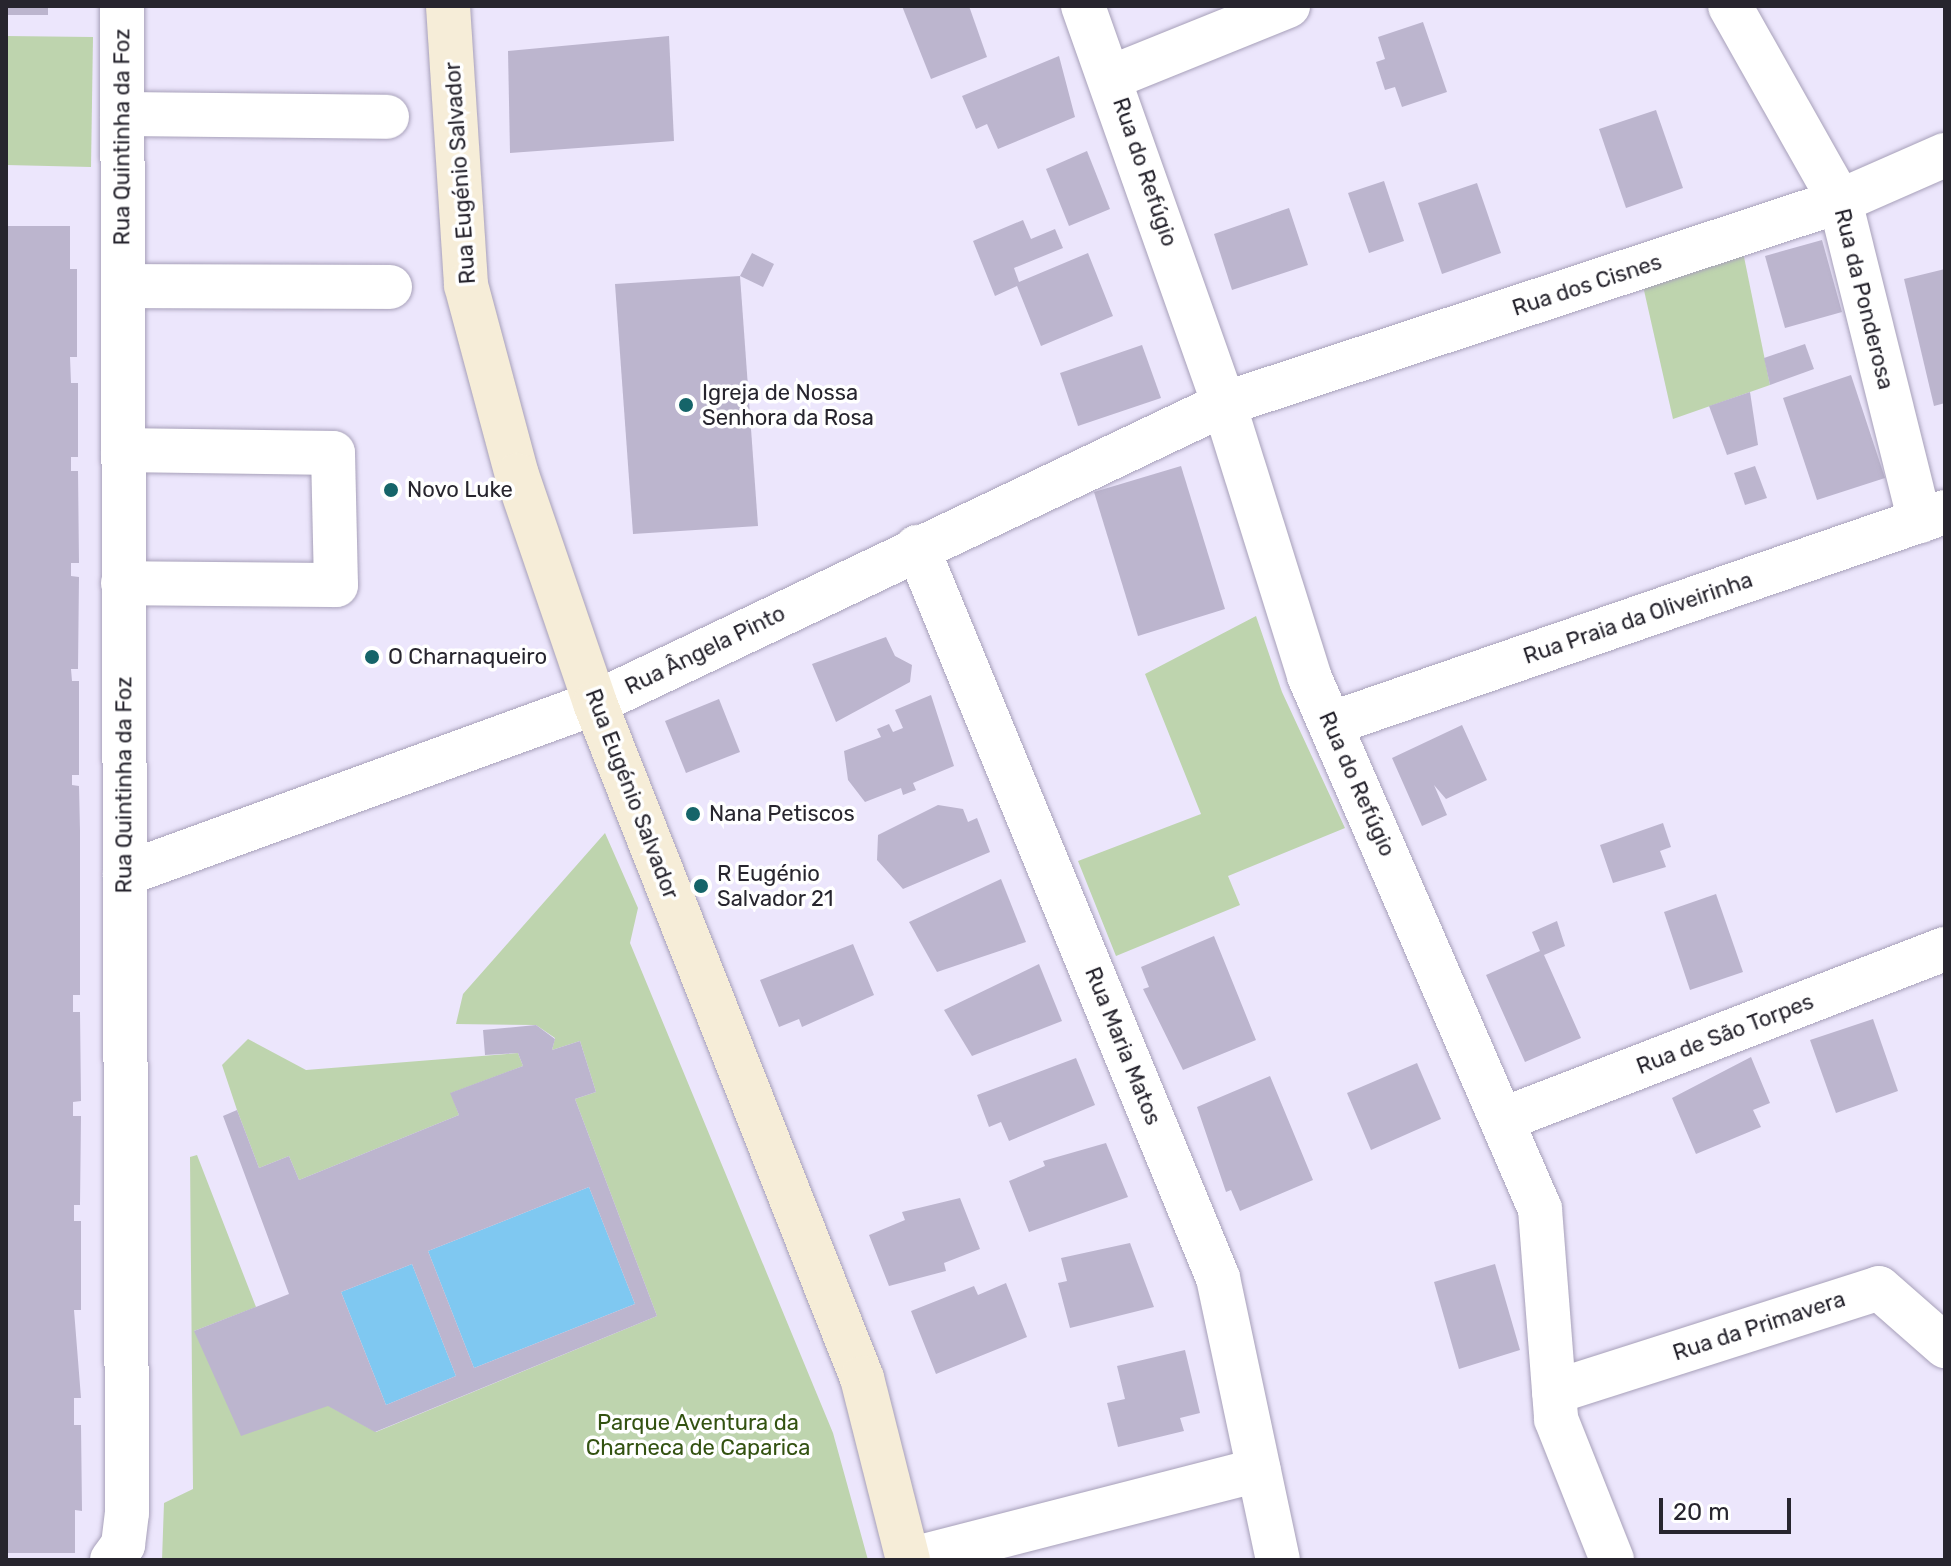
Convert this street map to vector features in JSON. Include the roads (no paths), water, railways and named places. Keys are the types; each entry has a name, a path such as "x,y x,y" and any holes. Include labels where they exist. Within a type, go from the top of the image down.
{"street":[{"name":"Rua Quintinha da Foz","path":"112,1560 123,1545 127,1513 122,6"},
{"name":"Rua Eugénio Salvador","path":"448,6 466,285 517,475 595,703 862,1378 908,1560"},
{"name":"Rua do Refúgio","path":"1083,6 1112,77 1224,404 1290,622 1330,724 1504,1119 1540,1209 1548,1251 1554,1392 1562,1442 1612,1560"},
{"path":"1112,77 1288,6"},
{"name":"Rua da Ponderosa","path":"1730,6 1840,201 1933,516"},
{"path":"122,114 387,117"},
{"name":"Rua dos Cisnes","path":"1224,404 1840,201 1945,155"},
{"path":"123,286 390,287"},
{"name":"Rua Ângela Pinto","path":"125,874 595,703 917,547 1224,404"},
{"path":"123,450 333,453 336,585 123,583"},
{"name":"Rua Praia da Oliveirinha","path":"1330,724 1933,516"},
{"name":"Rua Maria Matos","path":"917,547 1218,1278 1278,1560"},
{"name":"Rua de São Torpes","path":"1504,1119 1945,949"},
{"name":"Rua da Primavera","path":"1554,1392 1879,1288 1945,1346"},
{"path":"908,1560 1259,1470"}],"water":[{"path":"589,1187 635,1304 474,1368 428,1251"},
{"path":"412,1264 456,1376 386,1405 341,1292"}],"place":[{"name":"Igreja de Nossa Senhora da Rosa","path":"686,405"},
{"name":"Novo Luke","path":"391,490"},
{"name":"O Charnaqueiro","path":"372,657"},
{"name":"Nana Petiscos","path":"693,814"},
{"name":"R Eugénio Salvador 21","path":"701,886"}],"park label":[{"name":"Parque Aventura da Charneca de Caparica","path":"698,1434"}]}
